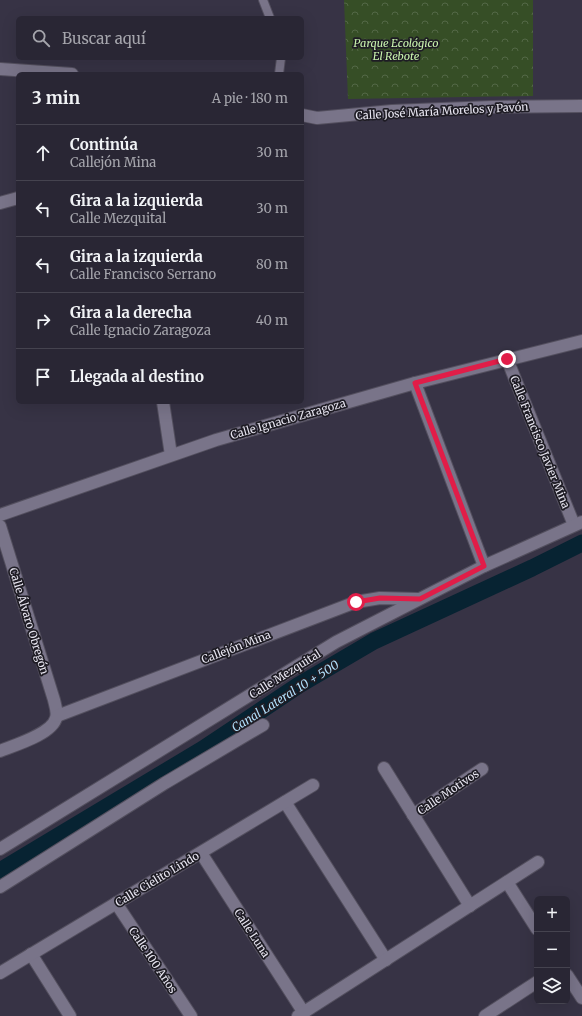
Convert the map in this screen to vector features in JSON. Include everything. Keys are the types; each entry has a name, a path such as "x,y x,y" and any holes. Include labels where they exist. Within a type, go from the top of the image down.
{"street":[{"path":"0,69 43,72"},
{"name":"Calle José María Morelos y Pavón","path":"304,115 317,118 407,110 582,106"},
{"path":"304,121 317,118"},
{"path":"0,203 16,199"},
{"name":"Calle Ignacio Zaragoza","path":"0,515 216,440 415,383 582,341"},
{"name":"Calle Francisco Javier Mina","path":"507,359 578,524"},
{"path":"415,383 484,566"},
{"path":"163,404 171,455"},
{"name":"Calle Mezquital","path":"0,848 336,642 484,566 578,524"},
{"name":"Calle Álvaro Obregón","path":"0,526 54,700 57,716"},
{"name":"Callejón Mina","path":"57,716 356,602 380,598 420,599"},
{"path":"0,751 45,732 54,724 57,716"},
{"path":"0,887 165,784 264,726"},
{"path":"384,768 470,906"},
{"name":"Calle Motivos","path":"413,815 482,769"},
{"name":"Calle Cielito Lindo","path":"0,973 313,785"},
{"path":"285,802 386,960"},
{"name":"Calle Luna","path":"201,853 301,1014"},
{"path":"301,1014 538,862"},
{"path":"507,882 534,924"},
{"name":"Calle 100 Años","path":"116,903 191,1016"},
{"path":"31,954 70,1016"},
{"path":"570,980 582,998"},
{"path":"485,1016 534,984"}],"lane":[{"path":"263,0 269,16"},
{"path":"279,72 281,60"}],"green space":[{"name":"Parque Ecológico El Rebote","path":"344,0 533,0 533,96 348,99"}],"waterway":[{"name":"Canal Lateral 10 + 500","path":"0,871 203,749 299,685 374,641 532,568 582,543"}],"route":[{"path":"356,602 380,598 420,599 484,566 415,383 507,359"}]}
